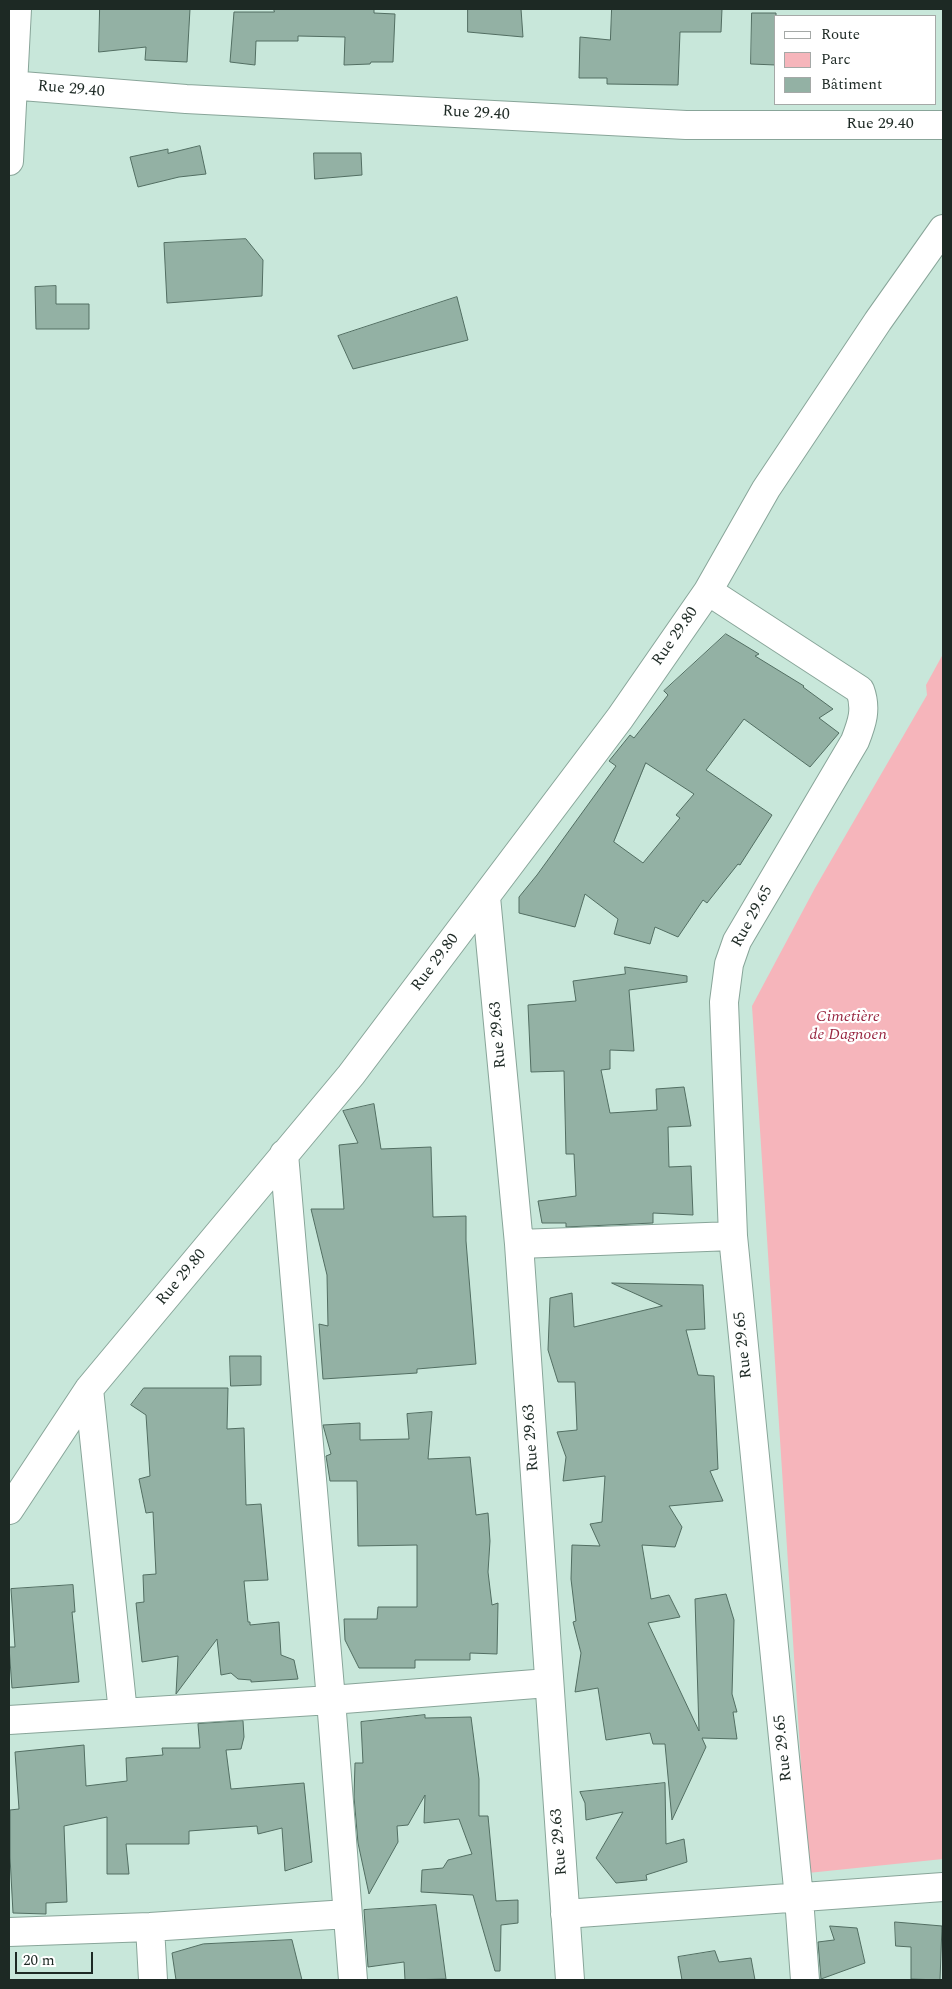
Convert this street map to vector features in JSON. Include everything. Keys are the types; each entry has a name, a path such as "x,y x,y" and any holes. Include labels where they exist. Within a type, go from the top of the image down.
{"street":[{"path":"9,161 11,85 17,9"},
{"name":"Rue 29.40","path":"11,85 186,99 686,125 943,125"},
{"path":"708,591 766,489 878,321 921,263 943,229"},
{"name":"Rue 29.80","path":"9,1510 89,1389 351,1075 620,718 708,591 860,690 865,702 862,724 855,741"},
{"name":"Rue 29.65","path":"805,1980 799,1898 733,1236 724,1002 729,964 737,941 855,741"},
{"name":"Rue 29.63","path":"486,897 519,1244 570,1980"},
{"path":"284,1154 331,1700 352,1980"},
{"path":"519,1244 733,1236"},
{"path":"89,1389 123,1713"},
{"path":"9,1720 331,1700 548,1683"},
{"path":"566,1914 943,1887"},
{"path":"9,1932 150,1927 347,1914"},
{"path":"150,1927 153,1980"}],"green space":[{"name":"Cimetière de Dagnoen","path":"943,654 943,1859 808,1873 752,1006 815,888 927,695 926,685"}],"building":[{"path":"100,9 190,9 187,62 145,60 146,47 99,52"},
{"path":"274,9 374,9 374,13 395,14 393,62 344,65 345,37 298,36 298,41 256,41 255,65 230,62 234,12 274,12"},
{"path":"468,9 521,9 523,37 468,32"},
{"path":"612,9 722,9 721,32 680,32 678,85 607,84 607,78 579,78 580,37 610,40"},
{"path":"752,13 776,13 774,15 774,65 751,64"},
{"path":"200,146 206,174 179,177 138,187 130,157 168,149 168,153"},
{"path":"314,153 361,153 362,175 315,179"},
{"path":"246,239 263,260 262,296 167,303 164,243"},
{"path":"56,286 56,304 89,304 89,329 36,329 35,287"},
{"path":"457,297 468,340 353,369 338,336"},
{"path":"726,634 759,654 755,656 804,686 833,709 819,718 839,733 810,767 744,719 706,770 772,815 740,865 738,864 707,903 703,900 678,937 655,927 650,944 614,934 618,919 585,894 575,927 519,913 519,897 616,766 609,761 630,735 634,738 668,695 664,691","holes":["646,763 694,794 676,815 680,818 643,863 614,842"]},
{"path":"625,967 687,976 687,982 629,990 634,1051 610,1050 610,1069 601,1070 610,1113 657,1110 656,1089 684,1087 691,1126 668,1127 669,1167 691,1166 693,1215 653,1213 653,1223 566,1227 566,1223 542,1223 538,1201 576,1196 574,1154 566,1154 564,1071 531,1072 528,1005 576,1001 573,981 625,974"},
{"path":"374,1104 381,1149 431,1147 433,1217 466,1216 466,1241 476,1364 417,1369 417,1373 323,1379 319,1324 328,1326 327,1275 311,1209 344,1209 339,1145 358,1143 343,1111"},
{"path":"612,1283 703,1285 705,1329 686,1330 698,1375 714,1376 718,1469 710,1471 723,1501 669,1506 682,1527 675,1547 642,1545 651,1599 669,1595 680,1617 648,1623 699,1731 695,1599 726,1594 734,1620 732,1694 737,1712 733,1712 737,1739 702,1738 706,1747 672,1820 665,1744 653,1744 650,1733 606,1740 598,1688 575,1692 581,1653 573,1622 576,1621 571,1579 572,1545 600,1546 590,1524 602,1522 605,1476 563,1481 566,1457 557,1432 577,1430 575,1382 558,1382 548,1350 550,1298 572,1293 574,1327 662,1306"},
{"path":"230,1356 261,1356 261,1385 231,1386"},
{"path":"144,1388 228,1388 227,1429 244,1428 246,1505 261,1504 268,1580 244,1581 248,1622 250,1622 250,1625 279,1622 281,1655 294,1660 298,1679 251,1682 251,1680 238,1679 231,1673 221,1675 217,1639 176,1694 178,1656 142,1662 136,1603 144,1602 143,1575 156,1574 153,1512 146,1513 139,1479 150,1476 146,1415 131,1405"},
{"path":"432,1412 428,1459 470,1457 476,1515 488,1513 490,1541 488,1572 492,1605 498,1603 497,1654 470,1653 470,1660 415,1660 415,1668 359,1668 345,1640 344,1619 377,1619 378,1607 417,1607 417,1545 358,1546 357,1481 330,1481 326,1456 331,1454 323,1425 360,1423 360,1440 409,1439 407,1414"},
{"path":"73,1585 75,1612 72,1612 79,1682 12,1688 9,1647 15,1647 11,1589"},
{"path":"425,1715 425,1718 471,1717 479,1779 479,1816 488,1816 496,1901 518,1900 518,1923 501,1925 500,1971 495,1971 473,1895 421,1892 422,1870 443,1868 448,1860 472,1854 459,1819 424,1823 425,1795 408,1825 397,1826 398,1842 369,1894 358,1843 354,1797 355,1763 363,1763 361,1722"},
{"path":"243,1721 244,1737 241,1749 226,1750 231,1789 304,1783 312,1862 285,1871 282,1828 258,1834 257,1826 189,1831 189,1844 126,1844 129,1874 107,1874 107,1817 64,1826 67,1902 46,1903 46,1914 13,1913 10,1810 19,1809 15,1752 84,1745 86,1786 127,1781 126,1758 163,1755 162,1748 200,1748 198,1724"},
{"path":"665,1783 666,1844 684,1839 687,1862 646,1875 647,1880 616,1883 596,1858 623,1812 586,1820 585,1803 580,1792"},
{"path":"436,1905 446,1979 405,1980 404,1962 368,1967 364,1910"},
{"path":"895,1922 942,1926 940,1980 911,1979 911,1947 896,1946"},
{"path":"830,1926 857,1928 865,1963 821,1979 818,1942 834,1940"},
{"path":"292,1940 302,1980 176,1980 172,1953 203,1944"},
{"path":"715,1951 719,1962 751,1958 755,1980 682,1980 678,1957"}]}
